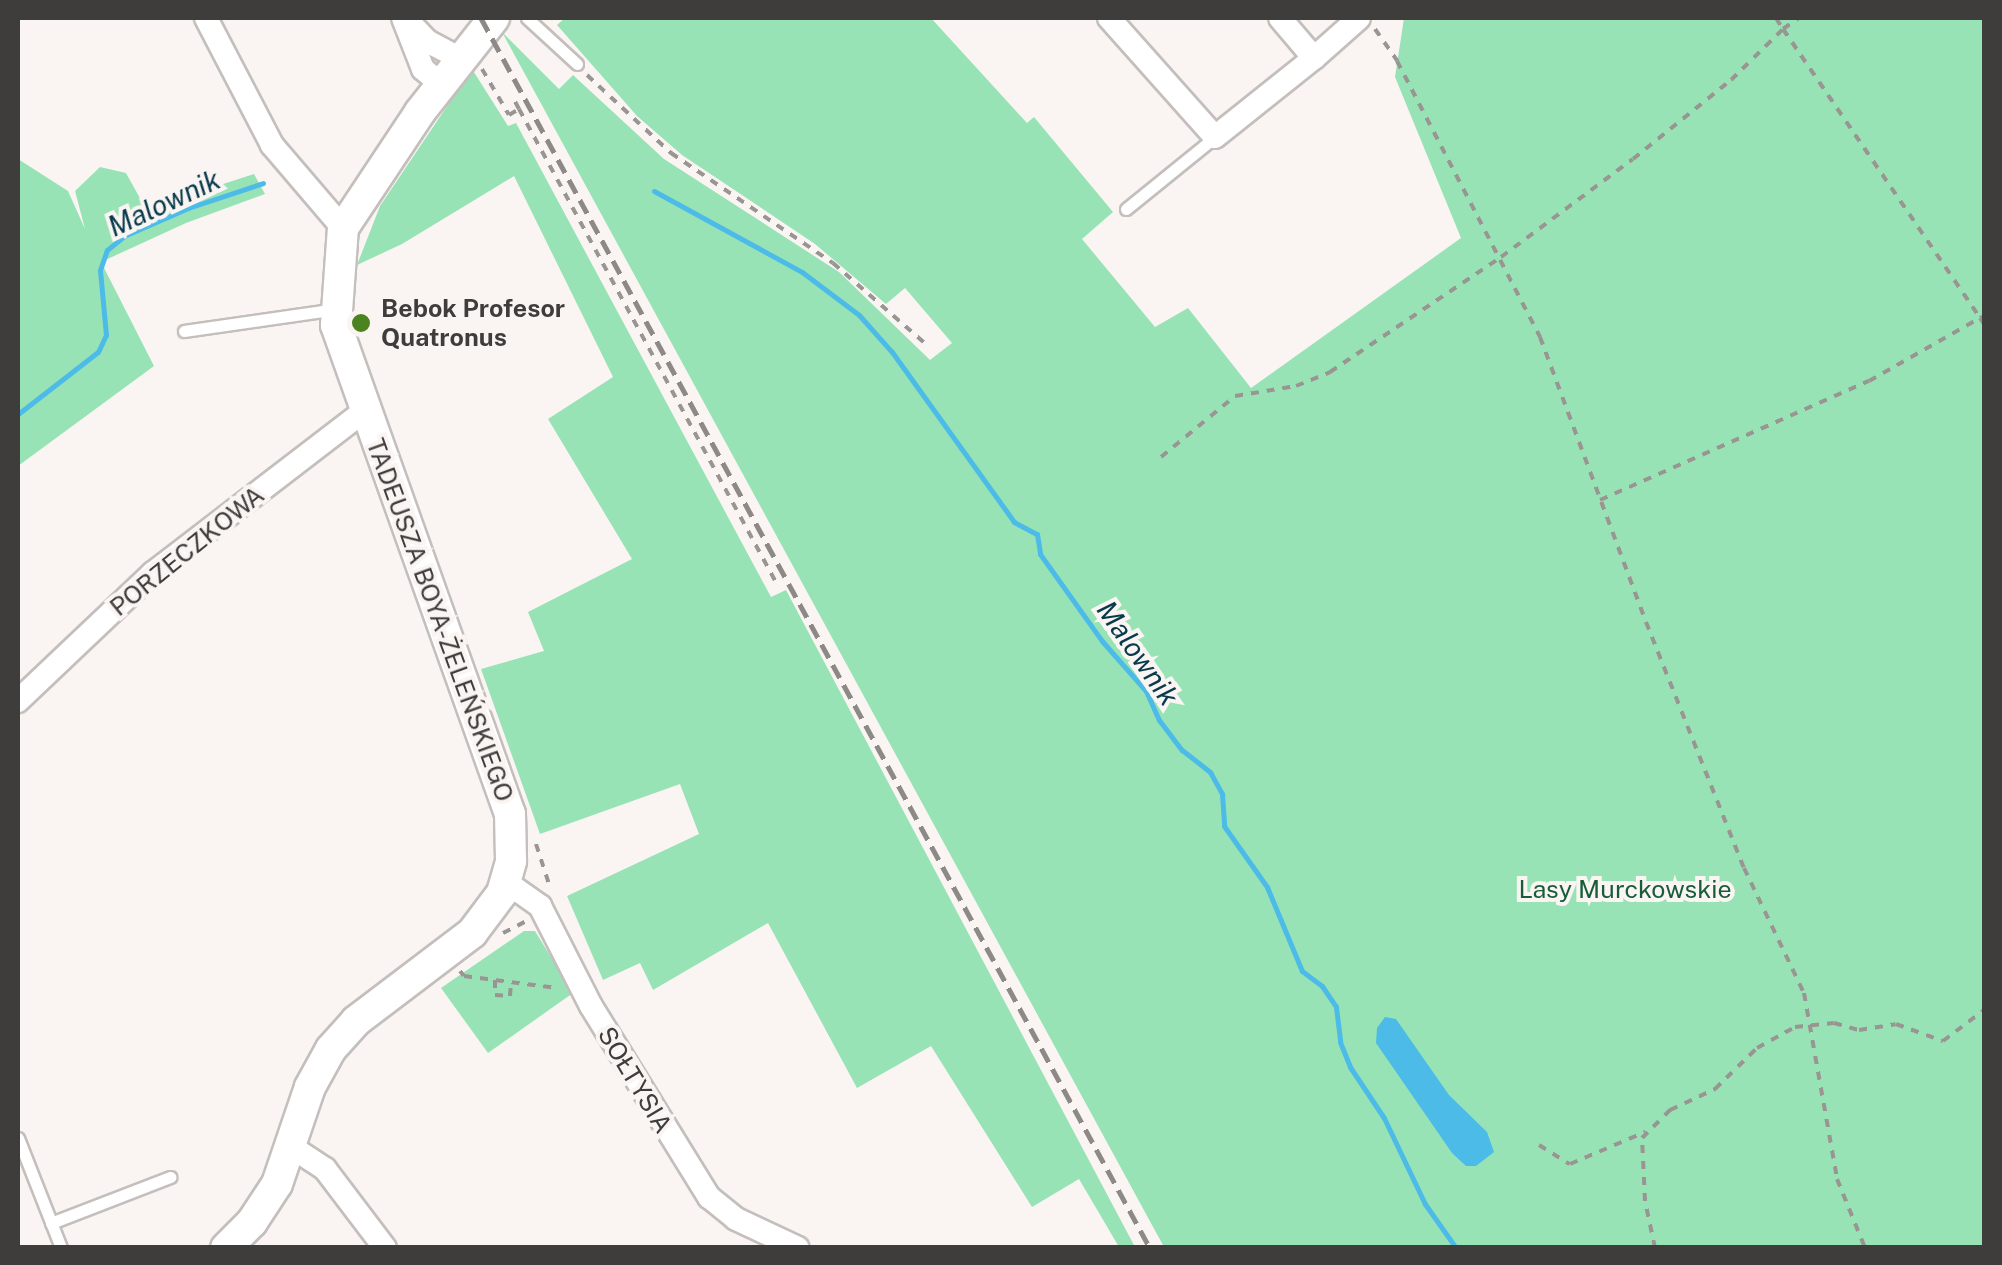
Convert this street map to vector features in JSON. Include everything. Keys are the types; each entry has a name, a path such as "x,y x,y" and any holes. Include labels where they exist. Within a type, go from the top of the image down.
{"street":[{"path":"206,18 272,145 343,228"},
{"path":"404,18 427,41 466,59"},
{"path":"404,18 423,69 442,84"},
{"name":"TADEUSZA BOYA-ŻELEŃSKIEGO","path":"226,1248 264,1205 310,1087 343,1034 472,933 506,882 512,842 510,814 336,326 343,228 442,84 466,59 494,18"},
{"path":"1109,18 1215,136 1363,18"},
{"path":"1280,18 1314,58"},
{"name":"PORZECZKOWA","path":"18,700 153,573 364,412"},
{"name":"SOŁTYSIA","path":"506,882 540,906 582,991 709,1197 736,1219 798,1248"},
{"path":"290,1146 325,1169 385,1248"}],"lane":[{"path":"527,18 577,64"},
{"path":"1126,209 1215,136"},
{"path":"184,331 336,309"},
{"path":"18,1138 60,1248"},
{"path":"51,1223 170,1177"}],"path":[{"path":"1363,18 1397,60 1540,338 1736,850 1804,993 1838,1179 1864,1248"},
{"path":"1776,18 1984,324"},
{"path":"1161,457 1236,396 1296,386 1330,372 1501,256 1633,160 1732,80 1799,18"},
{"path":"466,59 509,115 519,110"},
{"path":"577,64 670,153 833,264 927,345"},
{"path":"512,96 778,586"},
{"path":"1600,500 1869,381 1982,317"},
{"path":"532,835 553,900"},
{"path":"464,976 582,991"},
{"path":"495,980 495,995 510,996 510,982"},
{"path":"1539,1145 1570,1164 1645,1132 1670,1110 1715,1088 1772,1038 1794,1027 1834,1023 1859,1030 1896,1024 1943,1042 1984,1010"},
{"path":"1645,1132 1645,1202 1654,1248"}],"green space":[{"name":"Lasy Murckowskie","path":"565,18 931,18 1027,123 1034,117 1113,212 1082,239 1155,327 1188,308 1251,388 1461,238 1395,77 1404,18 1984,18 1984,1247 1164,1247 502,32 559,89 573,75 664,159 839,272 930,360 952,343 905,288 886,304 815,244 682,155 637,116 557,25"},
{"path":"472,69 508,126 516,123 771,597 786,590 1135,1247 1119,1247 1079,1179 1032,1207 931,1046 857,1088 768,923 653,990 640,963 603,980 567,896 699,834 680,784 540,834 481,669 544,651 528,612 632,559 548,419 613,377 514,176 402,244 357,265 380,206"},
{"path":"18,159 68,191 85,229 75,191 100,167 126,173 146,209 254,174 265,194 186,223 101,262 154,366 18,466"},
{"path":"524,931 535,931 573,993 488,1053 441,988"}],"water":[{"path":"1385,1017 1396,1019 1449,1095 1487,1132 1494,1152 1476,1166 1466,1166 1452,1153 1376,1043 1377,1028"}],"waterway":[{"name":"Malownik","path":"18,414 98,352 106,335 100,270 107,250 124,236 188,208 263,183"},
{"name":"Malownik","path":"654,191 802,272 859,315 892,352 1014,522 1037,534 1040,554 1102,641 1146,691 1159,720 1182,750 1210,772 1222,794 1224,826 1267,887 1302,971 1322,986 1336,1007 1340,1042 1350,1067 1384,1118 1425,1204 1456,1248"}],"railway":[{"path":"481,18 1150,1248"}],"place":[{"name":"Bebok Profesor Quatronus","path":"361,323"}]}
